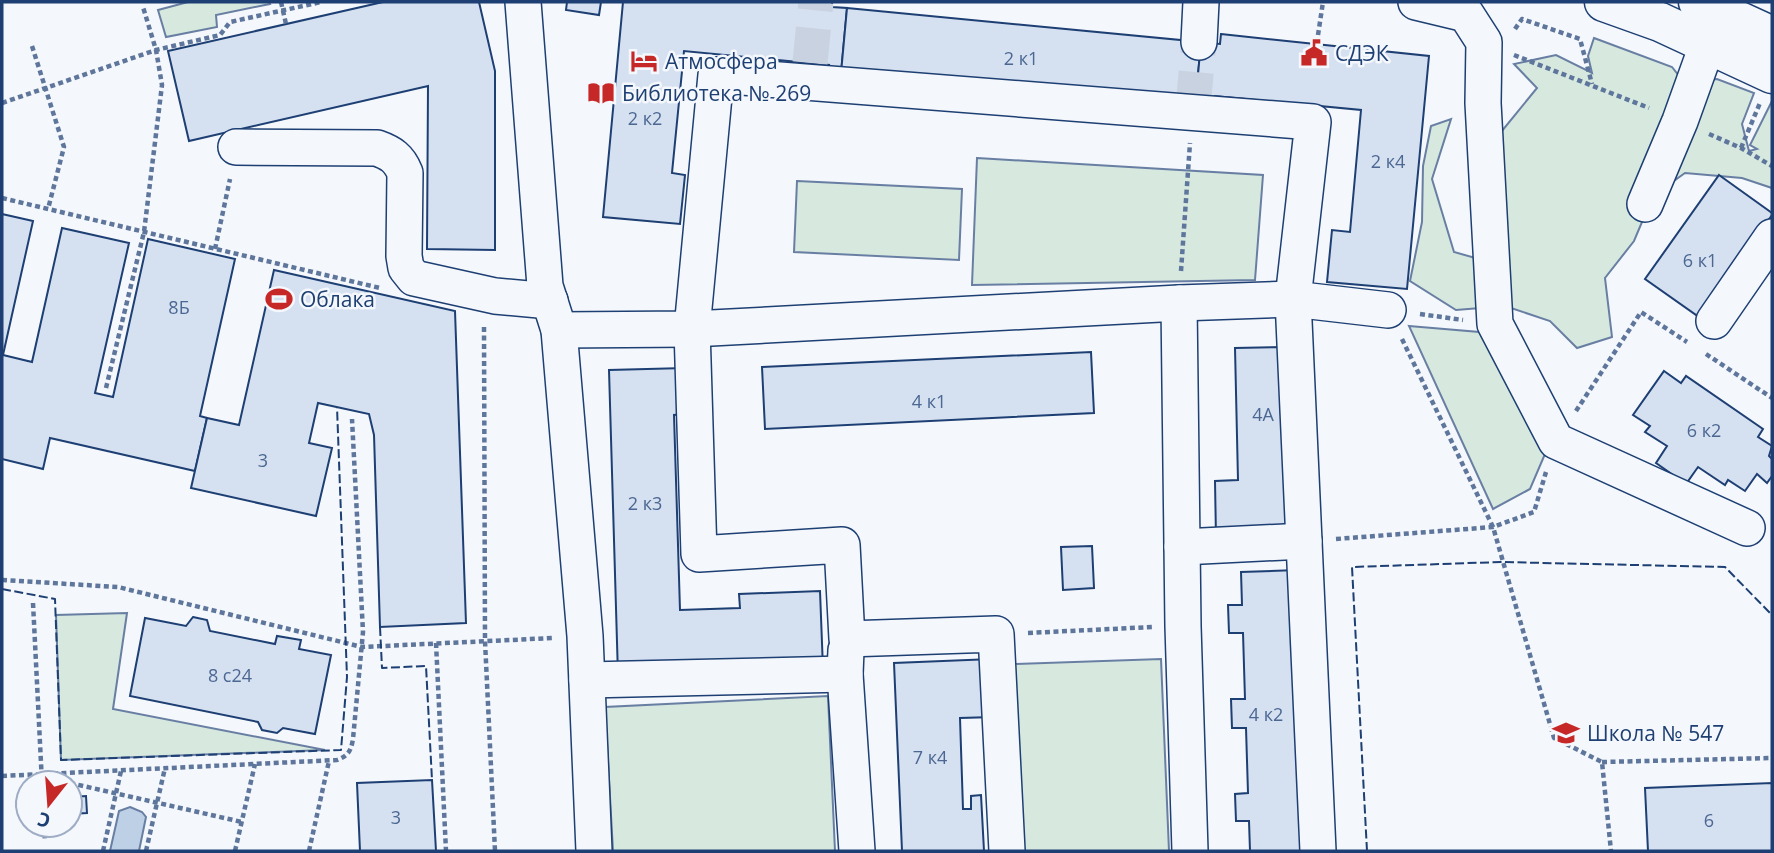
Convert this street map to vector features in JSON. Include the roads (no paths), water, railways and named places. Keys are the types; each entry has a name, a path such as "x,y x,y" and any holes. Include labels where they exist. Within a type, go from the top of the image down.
{"main road":[{"path":"1604,2 1708,43 1767,86"},
{"path":"1698,2 1772,36"}],"street":[{"path":"523,2 545,286 554,316 585,636 594,851"},
{"path":"1199,42 1201,2"},
{"path":"1416,2 1480,27 1495,324 1556,441 1747,528"},
{"path":"1645,204 1680,121 1708,43"},
{"path":"857,851 845,674 847,639 842,545 699,554 692,330 716,75 809,72 1313,122 1293,299 1318,851"},
{"path":"236,147 377,148 391,153 400,162 405,173 404,256 406,268 414,278 495,296 554,316 692,330 1293,299 1388,310"},
{"path":"1714,321 1768,253"},
{"path":"1179,303 1183,626 1190,851"},
{"path":"1182,547 1304,541"},
{"path":"847,639 996,634 1007,851"},
{"path":"587,680 845,674"}],"water":[{"path":"130,807 142,812 146,817 139,851 110,851 119,811"}],"tunnel":[{"path":"810,63 816,2"},
{"path":"1193,107 1199,42"}],"place":[{"name":"СДЭК","path":"1314,53"},
{"name":"Атмосфера","path":"644,61"},
{"name":"Библиотека № 269","path":"601,93"},
{"name":"Облака","path":"279,299"},
{"name":"Школа № 547","path":"1566,733"}]}
